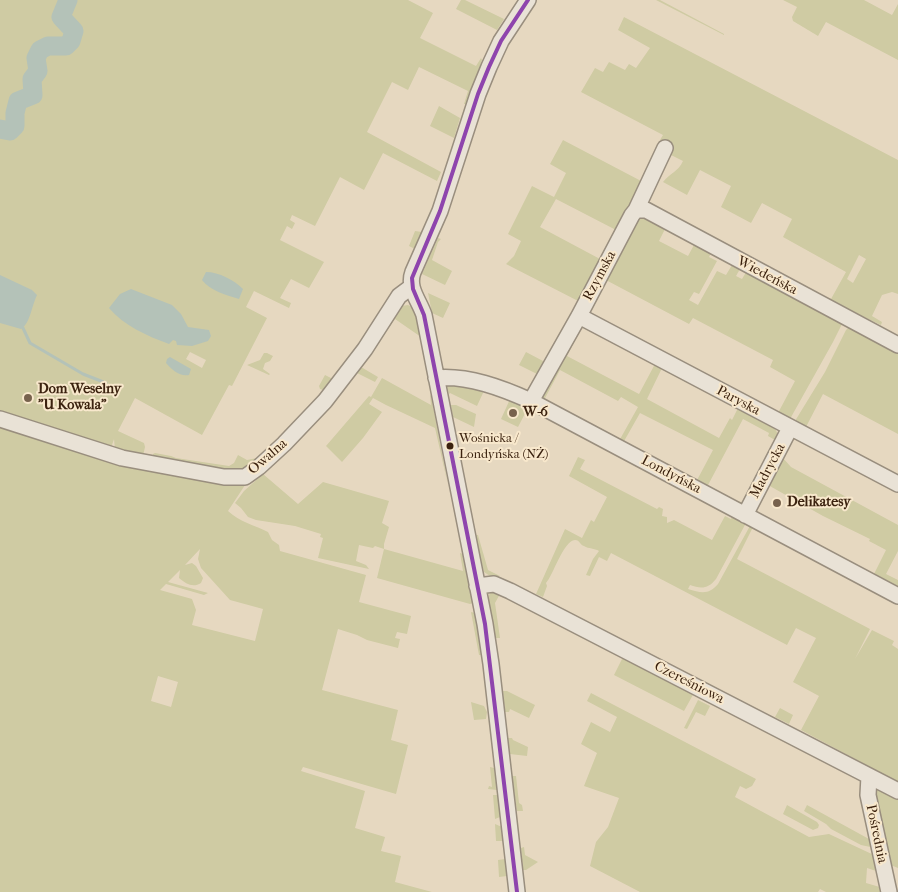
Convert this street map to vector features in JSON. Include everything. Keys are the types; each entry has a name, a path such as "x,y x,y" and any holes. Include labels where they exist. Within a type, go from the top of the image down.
{"street":[{"path":"517,892 491,664 478,586 424,315 411,287 411,278 440,211 478,94 489,67 501,41 528,0"},
{"name":"Rzymska","path":"531,401 636,210 665,148"},
{"name":"Wiedeńska","path":"636,210 646,210 898,345"},
{"name":"Owalna","path":"0,419 122,458 224,477 245,477 284,444 325,401 365,349 401,294 411,287"},
{"name":"Paryska","path":"579,316 898,484"},
{"name":"Londyńska","path":"436,378 452,377 492,386 531,401 898,596"},
{"name":"Madrycka","path":"745,515 790,428"},
{"name":"Czereśniowa","path":"478,586 494,584 510,591 898,791"},
{"name":"Pośrednia","path":"869,776 868,795 889,892"}],"shaded area":[{"path":"0,0 408,0 433,13 420,38 476,66 481,58 482,60 466,104 464,104 468,91 419,67 408,90 392,82 367,132 441,172 437,181 383,153 364,190 340,177 315,226 292,215 290,220 295,223 292,229 287,226 280,240 324,262 309,288 291,279 280,298 291,303 289,308 254,291 246,307 267,318 232,386 229,385 202,435 135,398 118,431 144,443 143,456 115,450 114,439 110,451 249,479 228,511 242,521 268,532 272,540 279,545 280,551 366,575 359,602 411,616 407,634 397,632 395,638 400,639 398,648 367,640 338,629 322,690 398,710 391,740 408,745 396,794 303,767 301,771 365,791 355,828 385,837 381,851 401,856 395,882 432,892 0,892","holes":["190,352 206,360 202,368 186,359","200,549 198,559 201,568 230,600 263,609 255,641 192,625 196,610 192,599 160,590 166,584 204,595 208,593 168,582 180,570 179,578 184,582 190,585 201,583 203,578 196,566 192,563 185,565","158,676 178,682 171,707 151,701"]},
{"path":"461,0 465,0 504,19 497,30 456,9"},
{"path":"656,0 660,0 724,35"},
{"path":"783,0 864,0 892,15 898,4 898,60 826,22 818,36 793,21 792,17 797,7"},
{"path":"624,17 898,160 898,294 892,292 882,295 872,316 882,322 881,325 862,316 861,318 824,299 826,297 831,299 846,272 783,237 792,219 762,203 751,223 721,207 731,186 700,170 687,195 663,182 679,168 683,161 669,154 669,146 660,140 663,135 581,92 595,68 603,72 609,62 625,70 629,64 636,68 650,48 618,30","holes":["859,255 866,259 853,283 847,279"]},
{"path":"439,106 460,118 454,138 430,126"},
{"path":"563,140 643,182 616,230 556,199 540,227 600,259 609,241 611,243 582,303 506,264 514,256 521,241 508,234 532,186 554,197 566,173 550,164"},
{"path":"639,214 666,227 659,241 688,256 694,245 674,234 675,231 712,251 709,257 717,261 699,294 694,292 689,300 698,305 717,271 726,275 732,265 740,269 736,276 742,279 748,269 793,294 792,296 815,309 817,306 844,320 790,419 778,413 795,381 770,367 773,360 693,318 689,324 604,279 588,309 589,313 596,317 595,319 585,313 634,218"},
{"path":"415,231 422,232 415,249 409,246"},
{"path":"438,238 441,239 438,242 432,260 452,271 445,285 422,274"},
{"path":"206,272 221,275 243,289 239,299 219,292 205,284 202,280"},
{"path":"0,275 32,290 37,295 29,319 21,329 0,323"},
{"path":"131,289 172,305 181,314 188,327 209,330 211,336 208,341 192,346 177,345 176,341 173,340 169,344 128,325 109,308 120,294"},
{"path":"428,293 450,303 443,318 432,313"},
{"path":"399,304 412,307 418,319 421,337 395,319 367,358"},
{"path":"578,326 586,326 582,327 567,356 639,394 655,364 662,368 647,399 719,438 738,408 774,428 777,434 775,440 768,436 769,433 743,419 707,487 733,501 742,502 745,496 748,497 743,503 734,504 698,485 699,483 696,482 713,450 640,413 623,443 619,441 638,407 621,397 618,401 560,370 544,400 540,396 539,392 575,330"},
{"path":"850,326 898,349 898,434 823,394 806,427 795,421"},
{"path":"526,352 545,364 539,375 519,365"},
{"path":"264,353 273,356 270,361 265,363 263,369 269,375 247,365 260,360"},
{"path":"170,357 191,369 189,375 179,374 171,368 166,363"},
{"path":"361,364 361,367 378,377 375,382 357,373 344,388"},
{"path":"325,375 335,380 326,391 320,389 319,386"},
{"path":"382,378 431,405 431,396 448,485 435,428 373,398 369,404 382,412 342,462 326,446 369,396 371,397"},
{"path":"451,384 483,389 477,406 449,394 447,386"},
{"path":"511,397 529,406 518,427 501,419"},
{"path":"451,405 456,405 476,414 474,427 453,417"},
{"path":"153,454 229,466 234,463 238,455 247,460 257,458 259,462 246,470 236,472 153,459"},
{"path":"578,457 585,460 580,469 657,509 659,507 663,509 662,516 667,517 667,523 674,520 712,540 725,516 731,519 733,514 746,523 716,579 707,586 698,587 690,585 688,589 704,592 715,588 751,524 754,525 737,559 870,629 855,659 872,630 894,641 892,645 898,649 898,782 801,730 819,696 793,682 816,638 796,628 787,645 611,553 607,561 599,557 590,576 586,575 599,551 588,548 577,540 566,546 562,552 546,583 547,586 543,597 536,594 565,529 582,538 591,520 594,522 607,497 569,476"},
{"path":"783,458 791,467 898,525 898,551 886,574 898,580 898,589 873,576 886,550 869,541 870,539 823,516 768,485"},
{"path":"263,474 298,504 323,482 389,501 382,523 389,527 384,549 375,546 373,548 359,545 356,561 366,565 369,569 318,558 323,538 320,537 321,534 295,526 248,517 235,503 244,491"},
{"path":"475,535 478,535 488,570 500,576 490,576 484,572"},
{"path":"384,549 463,571 460,553 463,554 473,603 470,604 377,578"},
{"path":"490,593 500,594 495,603 500,638 495,638 488,598"},
{"path":"471,612 475,613 481,655 479,655"},
{"path":"623,657 694,693 684,711 614,675"},
{"path":"503,691 507,691 535,705 529,718 510,709 509,712 505,712"},
{"path":"591,693 756,779 752,786 746,789 740,786 735,797 809,837 829,834 876,856 879,872 867,868 866,883 883,888 884,892 826,892 820,889 818,892 640,892 590,866 596,842 608,827 619,798 584,786 597,753 581,744 591,722 610,732 617,717 587,701"},
{"path":"698,700 710,706 705,716 696,712 687,729 684,728"},
{"path":"471,702 484,706 487,712 486,719 474,720"},
{"path":"780,708 793,715 789,724 775,717"},
{"path":"508,738 512,738 528,747 527,756 510,754"},
{"path":"490,767 494,768 497,790 488,789 489,786 492,787"},
{"path":"512,776 516,776 519,803 522,805 523,811 517,811"},
{"path":"877,789 898,800 898,868 888,864 873,797"},
{"path":"493,795 498,795 500,817 495,819"},
{"path":"787,805 817,822 818,828 813,830 783,814"},
{"path":"807,805 869,839 863,809 866,808 875,848 861,845 831,829 804,811"},
{"path":"495,824 502,827 503,841 496,841"},
{"path":"524,847 525,855 538,862 526,870 523,870 521,848"},
{"path":"505,859 507,876 499,877 498,860"}],"waterway":[{"path":"0,129 10,131 15,126 15,113 18,101 33,95 32,79 38,71 36,58 40,50 48,46 66,46 71,41 74,31 61,17 68,0"},
{"path":"23,328 30,343 83,374 106,383"}],"transit line":[{"path":"517,892 485,624 424,315 413,289 412,278 440,211 478,94 489,67 501,41 528,0"}],"place":[{"name":"Dom Weselny \"U Kowala\"","path":"28,398"},
{"name":"W-6","path":"513,413"},
{"name":"Wośnicka / Londyńska (NŻ)","path":"450,446"},
{"name":"Delikatesy","path":"777,503"}]}
